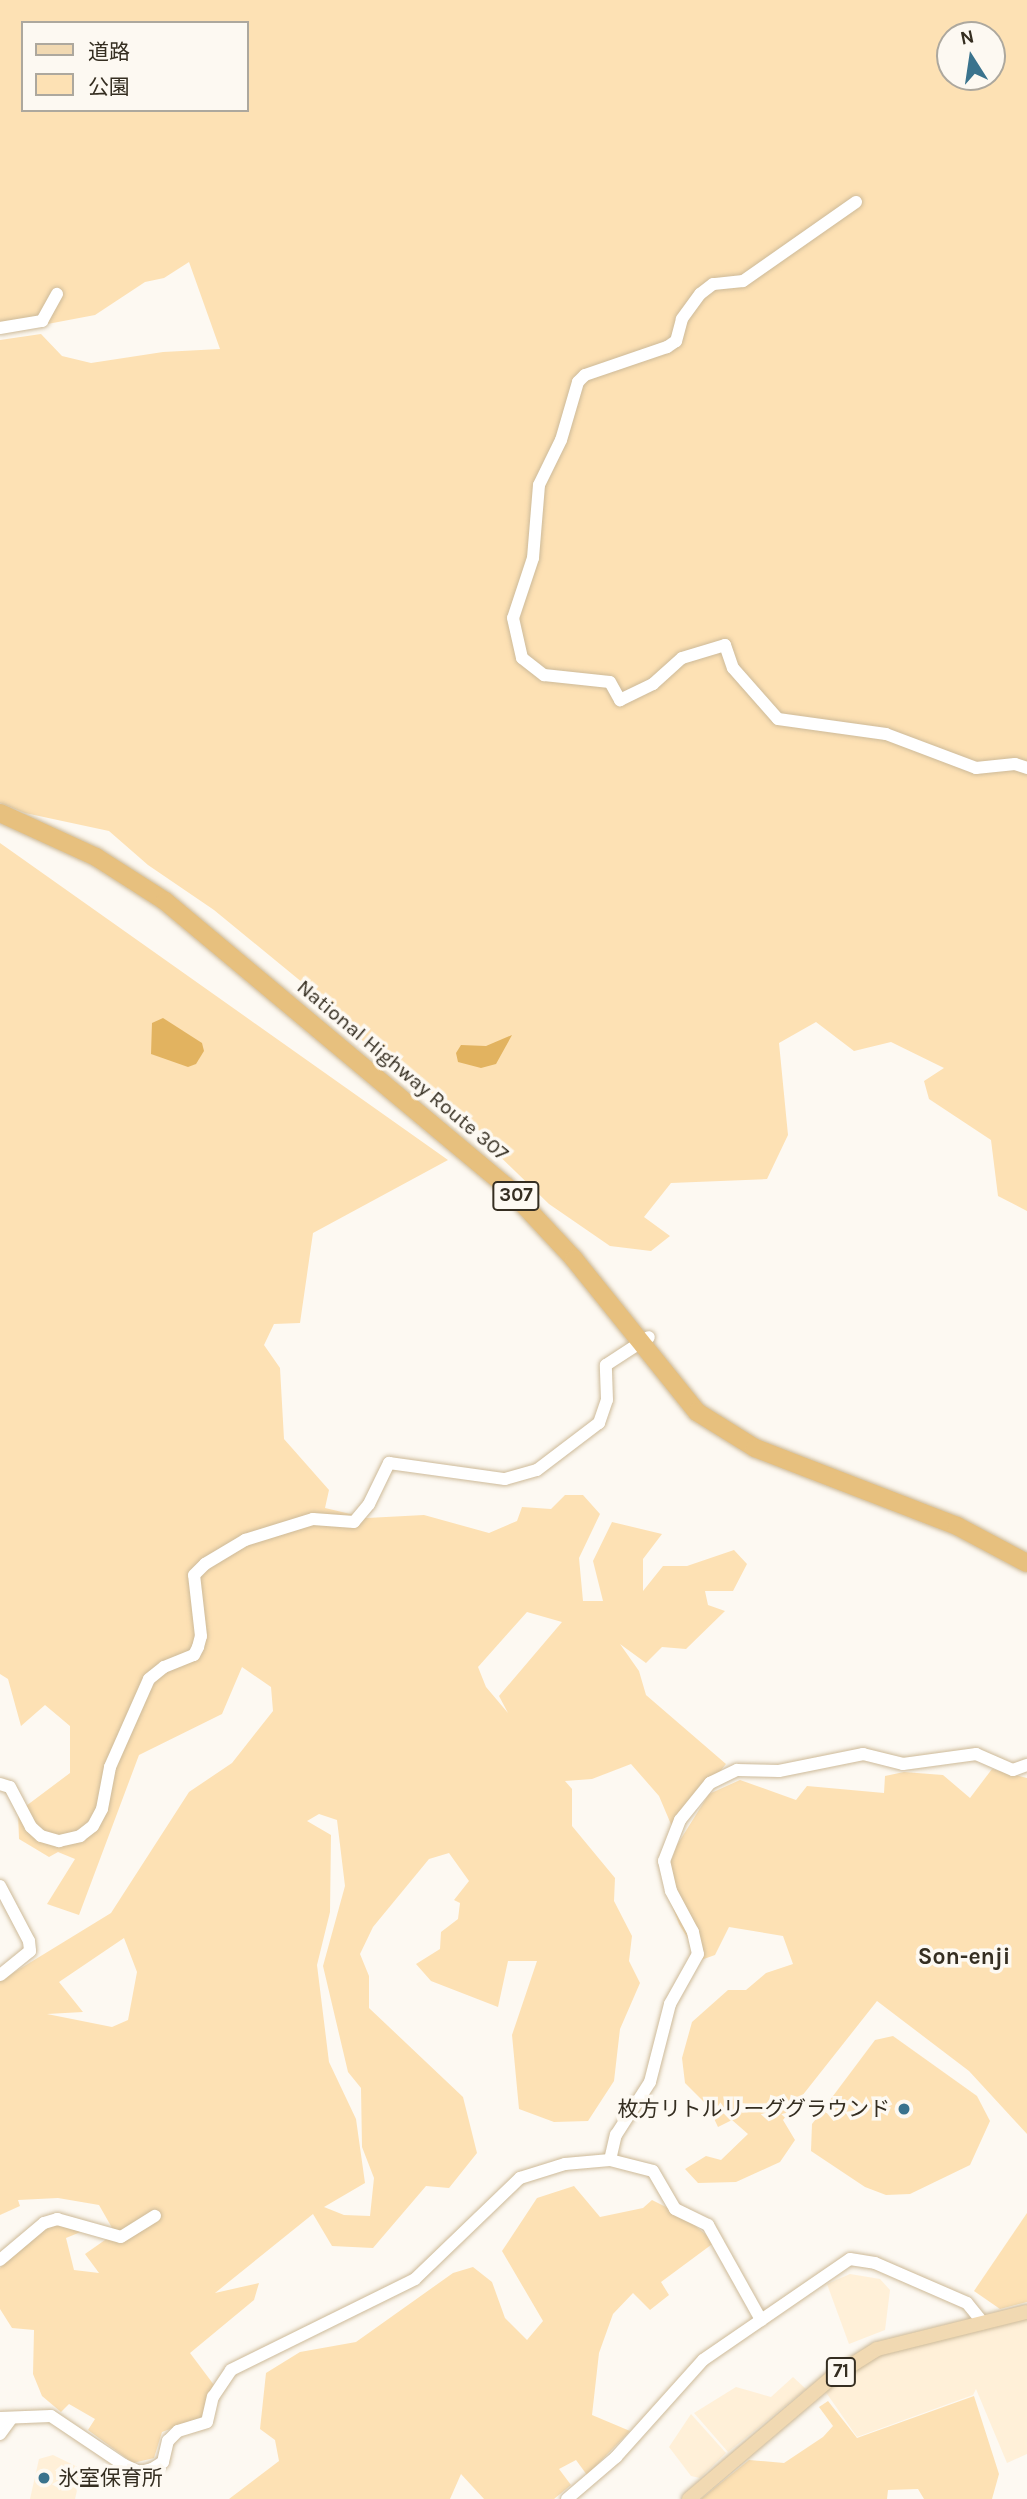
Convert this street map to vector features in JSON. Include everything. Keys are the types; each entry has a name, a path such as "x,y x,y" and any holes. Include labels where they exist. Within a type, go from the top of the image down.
{"highway":[{"name":"National Highway Route 307","path":"0,813 96,858 165,901 506,1186 644,1340 696,1412 755,1448 957,1526 1027,1563"}],"main road":[{"name":"71","path":"689,2499 831,2378 877,2348 1027,2312"}],"street":[{"path":"856,202 743,281 713,284 699,293 682,319 676,341 667,347 584,375 578,382 561,440 539,485 533,558 513,618 522,658 544,675 610,682 620,700 647,688 682,657 725,645 733,668 778,719 886,734 976,768 1015,764 1027,768"},
{"path":"0,328 42,321 57,294"},
{"path":"0,1784 10,1787 30,1827 41,1836 59,1841 80,1836 93,1826 102,1809 110,1767 149,1679 164,1667 194,1655 198,1647 201,1636 194,1575 205,1564 245,1541 313,1518 354,1522 369,1504 388,1463 505,1479 537,1470 599,1423 607,1400 606,1364 644,1340"},
{"path":"610,2160 616,2135 650,2082 670,2004 698,1954 693,1932 671,1891 664,1861 680,1820 710,1783 737,1770 779,1771 863,1754 903,1764 976,1754 1013,1770 1027,1765"},
{"path":"0,1886 29,1941 30,1951 0,1975"},
{"path":"0,2434 6,2418 51,2416 124,2465 140,2472 152,2469 163,2462 168,2441 178,2431 207,2422 213,2397 231,2370 415,2279 520,2178 565,2164 610,2160 653,2171 675,2209 708,2225 761,2320"},
{"path":"0,2260 44,2223 57,2219 121,2236 155,2216"},
{"path":"567,2499 616,2456 703,2360 850,2259 875,2263 967,2303 983,2323"}],"shaded area":[{"path":"163,1018 202,1043 204,1051 196,1064 188,1067 151,1054 152,1023"},
{"path":"512,1035 496,1064 481,1068 458,1062 456,1053 461,1045 486,1046"},
{"path":"850,2274 880,2279 890,2290 885,2330 849,2344 827,2284"},
{"path":"1027,2318 1027,2454 1007,2463 976,2389 973,2395 857,2437 825,2391 878,2354"},
{"path":"793,2377 806,2389 728,2452 694,2413 736,2387 771,2397"},
{"path":"691,2414 726,2453 700,2478 691,2476 669,2447"},
{"path":"53,2455 82,2469 75,2499 30,2499 39,2459"}],"green space":[{"path":"0,0 1027,0 1027,1211 998,1196 991,1140 929,1099 924,1081 944,1068 891,1042 854,1051 816,1022 779,1043 788,1135 767,1179 671,1183 644,1217 670,1236 651,1251 610,1246 549,1204 447,1105 346,1028 303,983 214,910 148,865 109,831 25,813 0,803 0,340 41,334 62,356 91,363 163,352 220,349 189,262 164,278 145,282 95,315 0,333"},
{"path":"0,843 448,1160 313,1233 300,1323 274,1324 264,1345 280,1368 284,1439 329,1490 325,1508 367,1518 424,1515 489,1533 517,1521 522,1507 551,1509 565,1495 583,1495 600,1514 579,1558 583,1601 603,1601 593,1561 612,1522 662,1534 643,1559 643,1591 663,1566 687,1566 734,1550 747,1564 733,1591 705,1591 708,1605 725,1611 686,1649 662,1647 646,1663 620,1644 639,1671 646,1695 726,1764 673,1829 659,1796 631,1764 592,1779 565,1781 572,1789 572,1826 615,1878 614,1901 632,1936 629,1961 640,1983 620,2029 614,2081 588,2121 554,2122 519,2109 512,2035 537,1961 508,1961 498,2007 431,1981 416,1964 440,1949 441,1932 458,1919 460,1903 454,1900 469,1881 449,1853 429,1859 373,1927 360,1954 369,1976 369,2008 463,2097 477,2153 449,2188 426,2186 373,2248 332,2246 313,2214 215,2293 259,2283 254,2300 190,2353 214,2385 202,2417 162,2432 154,2458 133,2463 88,2430 95,2419 69,2404 61,2412 42,2396 33,2374 34,2330 12,2328 0,2309 0,2268 31,2230 69,2223 83,2231 66,2238 74,2270 99,2273 85,2254 115,2233 99,2205 58,2198 18,2200 20,2206 0,2215 0,1981 111,1913 189,1792 232,1763 273,1711 271,1687 242,1667 222,1714 139,1755 79,1915 47,1904 75,1859 58,1852 49,1857 19,1839 18,1812 70,1773 70,1726 45,1705 21,1726 8,1679 0,1674","holes":["527,1612 562,1622 499,1696 508,1713 486,1687 478,1667","319,1814 337,1820 345,1886 323,1966 348,2072 361,2088 362,2147 374,2178 370,2216 344,2215 324,2207 365,2183 356,2119 329,2062 317,1965 330,1912 331,1835 307,1821","124,1938 137,1972 128,2020 112,2027 47,2014 83,2012 59,1982"]},
{"path":"992,1769 1027,1778 1027,2134 969,2071 877,2001 783,2120 795,2140 780,2162 736,2182 698,2183 685,2169 706,2156 721,2160 748,2134 732,2120 718,2127 708,2106 685,2083 682,2058 692,2022 728,1990 746,1990 766,1973 793,1964 783,1936 729,1927 715,1955 701,1960 679,1924 663,1883 677,1845 709,1794 740,1780 796,1800 807,1786 884,1793 885,1776 904,1772 943,1775 970,1798"},
{"name":"枚方リトルリーググラウンド","path":"893,2036 977,2096 990,2121 970,2165 910,2194 886,2195 865,2187 811,2151 812,2124 875,2040"},
{"path":"574,2186 600,2217 643,2208 652,2200 682,2215 715,2242 661,2282 669,2295 650,2310 633,2293 613,2314 599,2353 592,2415 630,2431 587,2475 576,2460 559,2469 571,2485 554,2499 484,2499 461,2474 450,2499 229,2499 279,2461 275,2440 260,2429 266,2373 300,2352 356,2342 453,2273 473,2267 492,2282 505,2318 527,2340 543,2321 502,2251 537,2198"},
{"path":"1027,2213 1027,2302 1000,2309 974,2291"},
{"path":"974,2396 999,2474 992,2499 924,2499 918,2489 888,2490 887,2499 701,2499 749,2460 784,2463 823,2437 833,2426 819,2407 828,2401 857,2438"}],"place":[{"name":"枚方リトルリーググラウンド","path":"904,2109"},
{"name":"氷室保育所","path":"44,2478"}],"district":[{"name":"Son-enji","path":"964,1957"}]}
